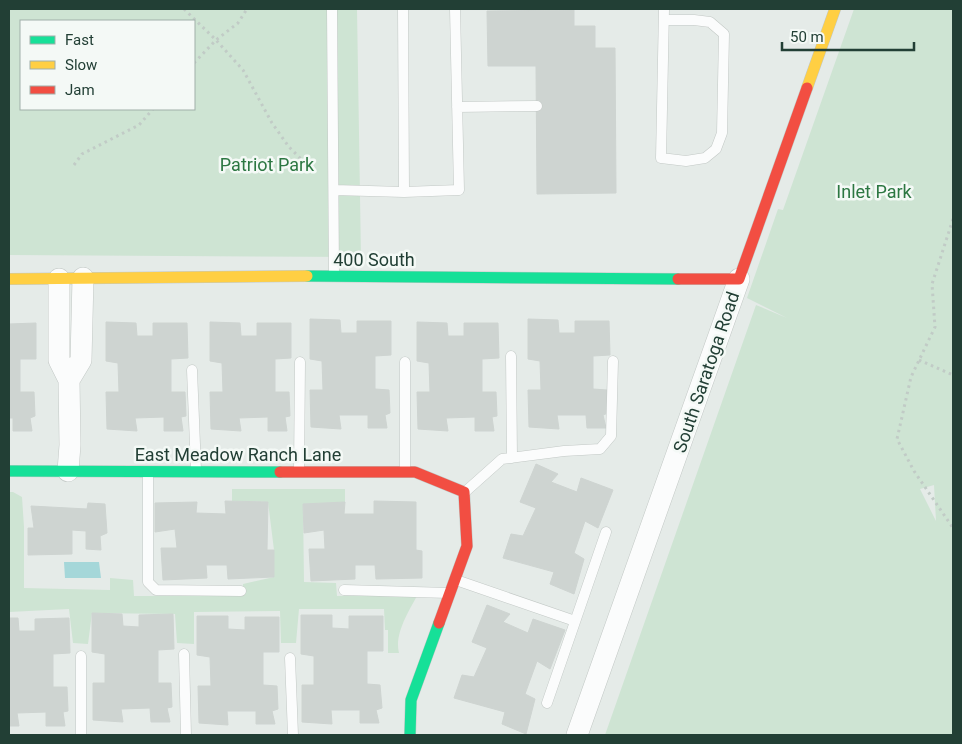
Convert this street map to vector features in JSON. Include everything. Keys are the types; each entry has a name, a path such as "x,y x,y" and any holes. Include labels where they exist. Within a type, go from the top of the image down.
{"street":[{"name":"South Saratoga Road","path":"578,735 739,279 831,11"},
{"name":"400 South","path":"9,279 334,276 739,279"},
{"path":"69,380 81,360 83,278"},
{"path":"59,279 59,360 69,380 70,445 68,471"},
{"name":"East Meadow Ranch Lane","path":"9,471 415,472 464,492"},
{"path":"410,735 411,700 467,546 464,492"}],"lane":[{"path":"332,9 334,276"},
{"path":"403,9 404,192"},
{"path":"334,190 404,192 459,190 455,9"},
{"path":"664,9 661,158 686,161 705,158 716,148 722,133 724,34 710,22 664,20"},
{"path":"457,107 537,106"},
{"path":"511,356 512,458"},
{"path":"464,492 502,459 564,451 600,449 611,436 613,361"},
{"path":"299,472 300,362"},
{"path":"404,362 405,472"},
{"path":"192,370 196,472"},
{"path":"148,472 148,582 156,590 241,591"},
{"path":"547,702 606,532"},
{"path":"455,579 575,621"},
{"path":"344,590 450,593"},
{"path":"184,654 186,735"},
{"path":"81,656 81,735"},
{"path":"290,658 293,735"}],"path":[{"path":"184,9 216,40 242,70 272,123 289,147 309,167"},
{"path":"195,61 238,22 247,9"},
{"path":"74,165 82,154 139,125 153,110"},
{"path":"953,219 932,284 935,327 911,377 897,440 914,471 953,528"},
{"path":"919,360 953,375"}],"green space":[{"name":"Patriot Park","path":"9,9 357,9 361,257 9,255"},
{"name":"Inlet Park","path":"854,9 953,9 953,735 605,735 756,305 787,318 747,298 778,209 783,210","holes":["934,485 936,521 920,489"]},
{"path":"232,489 345,489 345,502 303,504 304,582 336,583 337,596 418,594 400,630 399,653 388,653 388,630 385,630 384,609 299,609 296,643 281,643 280,611 194,612 194,644 177,643 175,614 92,613 88,644 73,643 69,609 9,612 9,492 22,497 24,588 110,590 110,578 133,580 134,596 243,596 243,584 274,577 274,550 268,502 232,501"}],"water":[{"path":"64,562 99,562 101,578 65,578"}],"building":[{"path":"574,10 574,26 595,26 595,48 615,48 616,193 537,194 536,66 488,66 487,11"},
{"path":"310,319 340,320 341,333 357,333 357,321 391,321 391,355 375,356 375,389 389,390 390,413 385,415 387,428 368,428 368,415 339,415 341,429 311,427 310,390 323,390 322,361 310,359"},
{"path":"528,319 558,320 559,333 575,333 575,321 609,321 610,355 593,356 593,389 607,390 608,413 603,415 606,428 587,428 586,415 557,415 559,429 529,427 528,390 541,390 540,361 528,359"},
{"path":"106,322 136,323 137,336 153,336 153,323 187,323 188,358 171,359 171,392 185,392 186,416 181,417 183,431 164,431 164,417 135,418 137,431 107,429 106,392 119,392 118,363 106,361"},
{"path":"210,322 240,323 241,336 257,336 257,323 291,323 291,358 275,359 275,392 289,392 290,416 285,417 287,431 268,431 268,417 239,418 241,431 211,429 210,392 223,392 222,363 210,361"},
{"path":"417,322 447,323 448,336 464,336 464,323 498,323 499,358 482,359 482,392 496,392 497,416 492,417 494,431 475,431 475,417 446,418 448,431 418,429 417,392 430,392 429,363 417,361"},
{"path":"36,323 36,359 20,359 20,392 34,392 35,416 30,418 32,431 13,431 13,418 9,418 9,324"},
{"path":"536,464 558,474 551,482 577,492 581,478 613,490 598,528 585,521 574,553 584,559 574,594 550,584 554,572 503,558 511,534 523,536 536,508 520,502"},
{"path":"225,501 268,502 267,550 274,550 274,577 228,579 227,565 206,565 207,578 163,580 161,548 177,548 175,529 155,532 155,503 197,502 196,513 226,514"},
{"path":"374,501 416,502 416,550 422,551 422,578 376,579 375,565 355,565 355,579 311,581 309,549 325,549 324,530 304,533 303,504 345,502 344,514 374,514"},
{"path":"88,503 105,504 107,533 100,536 101,550 86,549 86,531 72,530 72,554 28,555 28,528 34,528 31,506 87,509"},
{"path":"487,605 510,614 503,622 528,633 533,619 565,630 550,669 537,661 525,694 535,699 526,734 502,724 505,712 454,698 462,675 474,677 487,648 472,642"},
{"path":"92,613 122,614 123,626 139,627 139,615 173,614 174,649 158,650 158,683 171,683 172,707 167,708 170,722 151,722 150,708 121,709 123,722 93,720 93,683 105,683 105,654 92,652"},
{"path":"301,615 332,615 332,628 349,629 349,616 383,616 383,651 367,651 367,684 380,685 382,708 376,710 379,723 360,723 360,710 331,710 332,724 302,722 302,685 314,685 314,656 301,654"},
{"path":"197,616 228,616 228,629 245,630 245,617 279,617 279,652 263,652 263,685 277,686 278,709 272,711 275,724 256,724 256,711 227,711 228,725 199,723 198,686 211,686 210,657 197,655"},
{"path":"9,618 18,618 19,631 35,631 35,619 69,618 70,653 53,654 53,687 67,687 68,711 63,712 65,726 46,726 46,712 17,713 19,726 9,726"}],"traffic: fast":[{"path":"307,276 678,279"},
{"path":"9,471 280,472"},
{"path":"410,735 411,700 439,623"}],"traffic: slow":[{"path":"807,88 835,9"},
{"path":"9,279 307,276"}],"traffic: jam":[{"path":"678,279 739,279 807,88"},
{"path":"280,472 415,472 464,492 467,546 439,623"}]}
